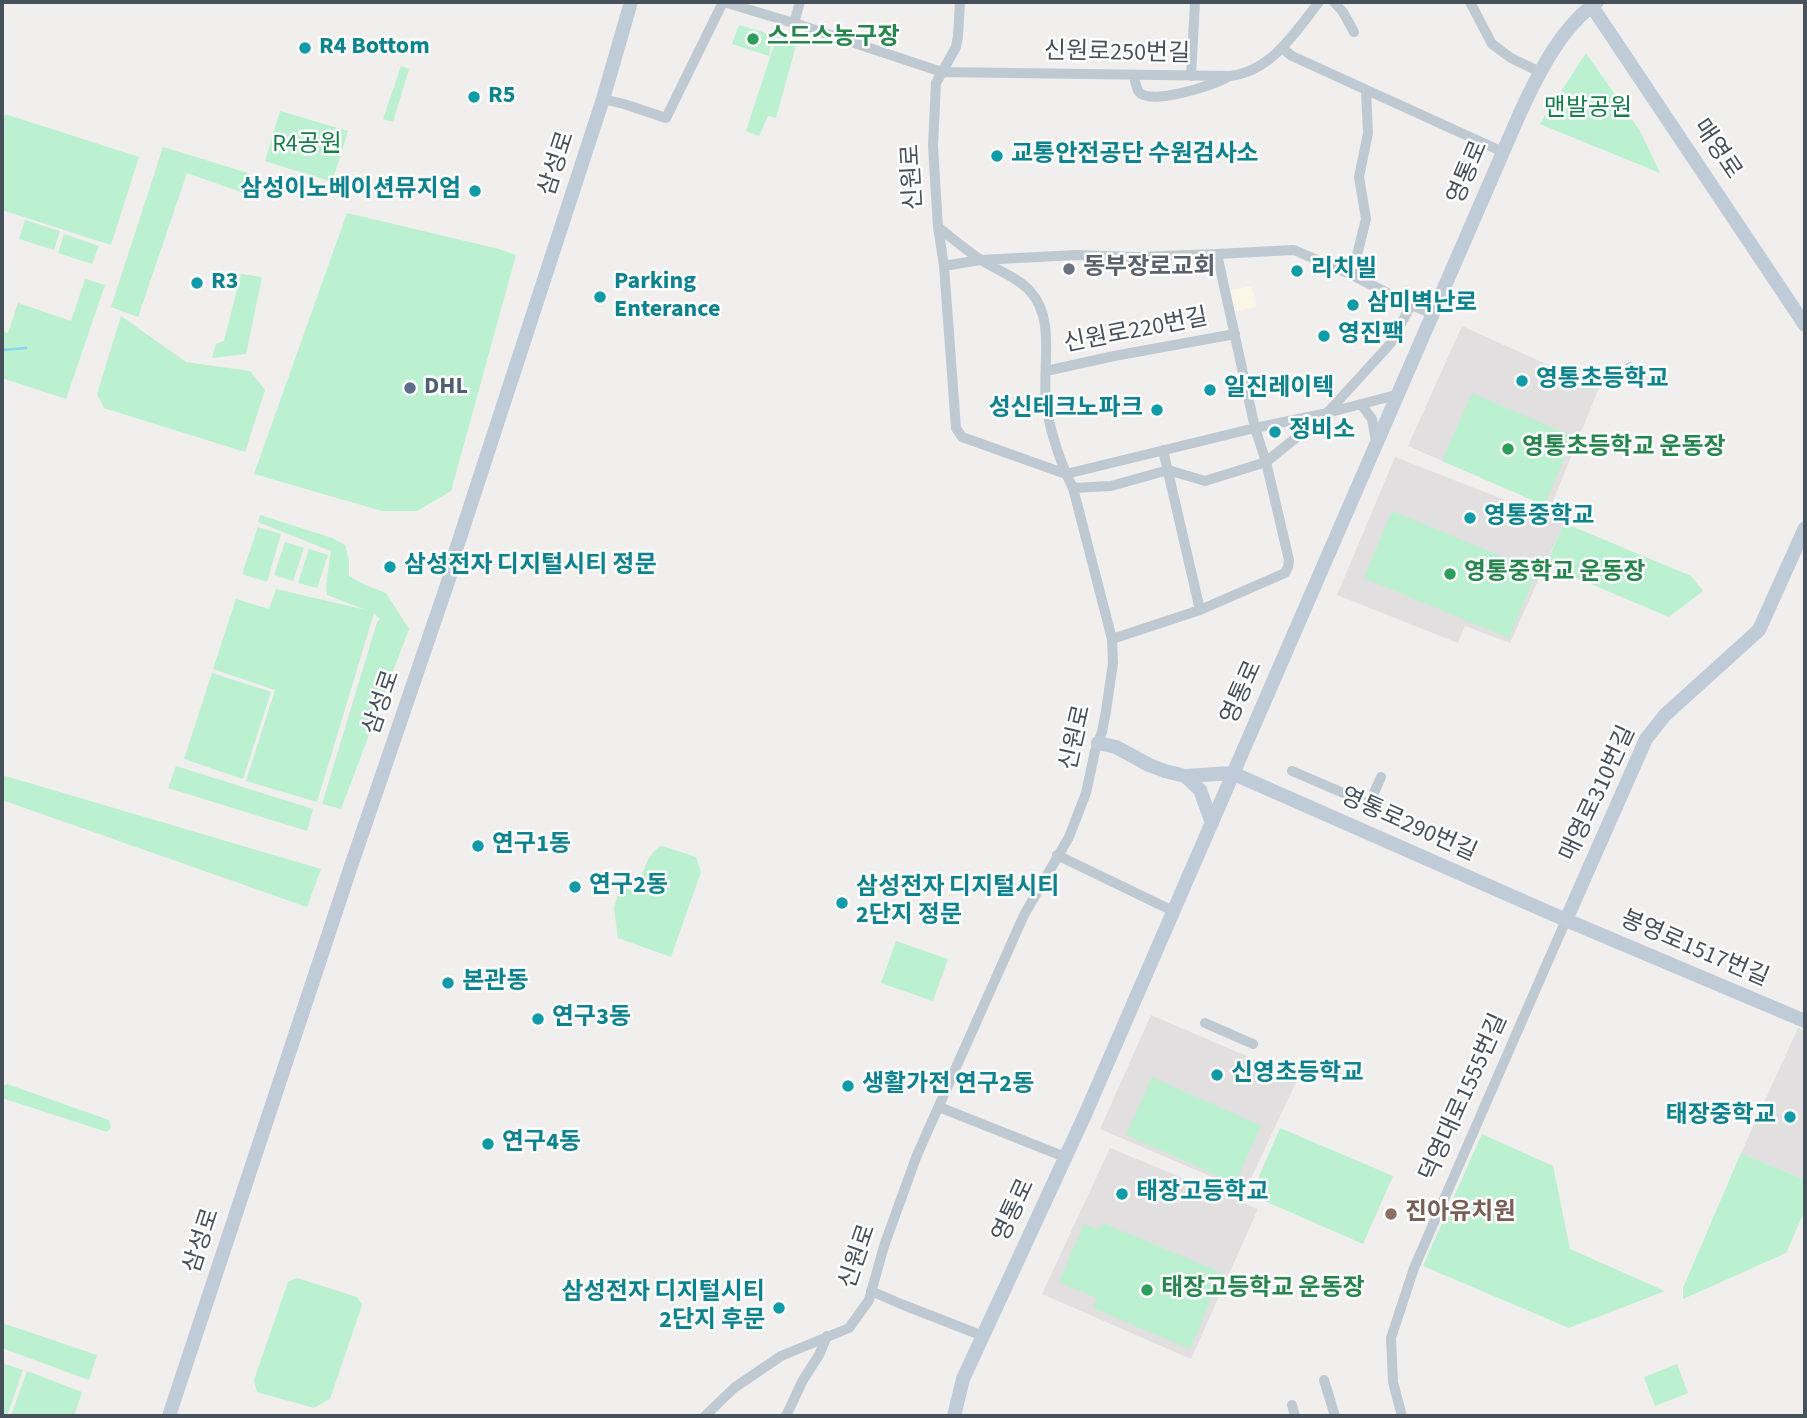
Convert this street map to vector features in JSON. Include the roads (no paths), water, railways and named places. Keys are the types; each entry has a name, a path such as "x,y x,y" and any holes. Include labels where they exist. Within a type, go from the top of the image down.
{"street":[{"name":"삼성로","path":"169,1416 451,573 457,547 603,99 631,2"},
{"path":"603,99 666,118 723,2 727,2"},
{"name":"신원로250번길","path":"727,2 942,72 1134,76 1230,76 1246,73 1263,64 1282,48 1319,2"},
{"path":"794,23 800,2"},
{"name":"신원로","path":"705,1416 734,1388 781,1356 849,1328 869,1300 884,1246 912,1168 1024,915 1069,836 1086,793 1102,732 1113,663 1112,639 1073,488 1066,474 1048,413 1043,317 1037,300 1024,286 981,260 938,227 933,132 936,83 956,47 960,2"},
{"path":"1191,76 1195,2"},
{"path":"1334,2 1354,32"},
{"path":"1470,2 1492,44 1511,58 1540,72"},
{"name":"영통로","path":"954,1416 963,1379 1065,1157 1212,823 1503,152 1540,72 1569,29 1592,3"},
{"name":"매영로","path":"1592,3 1805,325"},
{"path":"1282,48 1292,56 1366,91 1503,152"},
{"path":"1134,76 1142,94 1166,96 1208,86 1230,76"},
{"path":"1352,275 1366,219 1359,177 1368,134 1366,91"},
{"path":"938,227 944,266 956,428 962,437 1066,474 1396,395"},
{"path":"944,266 981,260 1076,255 1136,257 1294,250 1434,314"},
{"path":"1112,639 1200,610 1284,573 1288,566 1289,560 1266,462 1255,428 1217,254"},
{"path":"1073,488 1111,486 1168,470 1205,481 1266,462 1329,411 1391,342 1411,305"},
{"name":"신원로220번길","path":"1046,371 1234,334"},
{"path":"1361,404 1371,419 1377,443"},
{"path":"1163,450 1200,610"},
{"name":"매영로310번길","path":"1566,920 1646,739 1665,715 1759,630 1805,528"},
{"path":"1098,743 1116,747 1158,769 1185,776 1233,774"},
{"path":"1292,771 1368,804 1381,777"},
{"name":"영통로290번길","path":"1233,774 1566,920"},
{"path":"1185,776 1200,790 1212,823"},
{"path":"1057,855 1173,911"},
{"name":"봉영로1517번길","path":"1566,920 1805,1021"},
{"name":"덕영대로1555번길","path":"1402,1416 1393,1382 1391,1338 1410,1280 1566,920"},
{"path":"1205,1023 1253,1044"},
{"path":"939,1107 1065,1157"},
{"path":"872,1291 983,1336"},
{"path":"786,1416 827,1336"},
{"path":"1324,1380 1335,1416"},
{"path":"1292,1405 1296,1416"}],"waterway":[{"path":"2,350 26,348"}],"place":[{"name":"스드스농구장","path":"753,39"},
{"name":"R4 Bottom","path":"305,48"},
{"name":"R5","path":"474,97"},
{"name":"교통안전공단 수원검사소","path":"997,156"},
{"name":"삼성이노베이션뮤지엄","path":"475,191"},
{"name":"동부장로교회","path":"1069,269"},
{"name":"리치빌","path":"1297,271"},
{"name":"R3","path":"197,283"},
{"name":"Parking Enterance","path":"600,297"},
{"name":"삼미벽난로","path":"1353,305"},
{"name":"영진팩","path":"1324,336"},
{"name":"영통초등학교","path":"1522,381"},
{"name":"DHL","path":"410,388"},
{"name":"일진레이텍","path":"1210,390"},
{"name":"성신테크노파크","path":"1157,410"},
{"name":"정비소","path":"1275,432"},
{"name":"영통초등학교 운동장","path":"1508,449"},
{"name":"영통중학교","path":"1470,518"},
{"name":"삼성전자 디지털시티 정문","path":"390,567"},
{"name":"영통중학교 운동장","path":"1450,574"},
{"name":"연구1동","path":"478,846"},
{"name":"연구2동","path":"575,887"},
{"name":"삼성전자 디지털시티 2단지 정문","path":"842,903"},
{"name":"본관동","path":"448,983"},
{"name":"연구3동","path":"538,1019"},
{"name":"신영초등학교","path":"1217,1075"},
{"name":"생활가전 연구2동","path":"848,1086"},
{"name":"태장중학교","path":"1790,1117"},
{"name":"연구4동","path":"488,1144"},
{"name":"태장고등학교","path":"1122,1194"},
{"name":"진아유치원","path":"1391,1214"},
{"name":"태장고등학교 운동장","path":"1147,1290"},
{"name":"삼성전자 디지털시티 2단지 후문","path":"779,1308"}],"park label":[{"name":"맨발공원","path":"1588,110"},
{"name":"R4공원","path":"307,146"}]}
